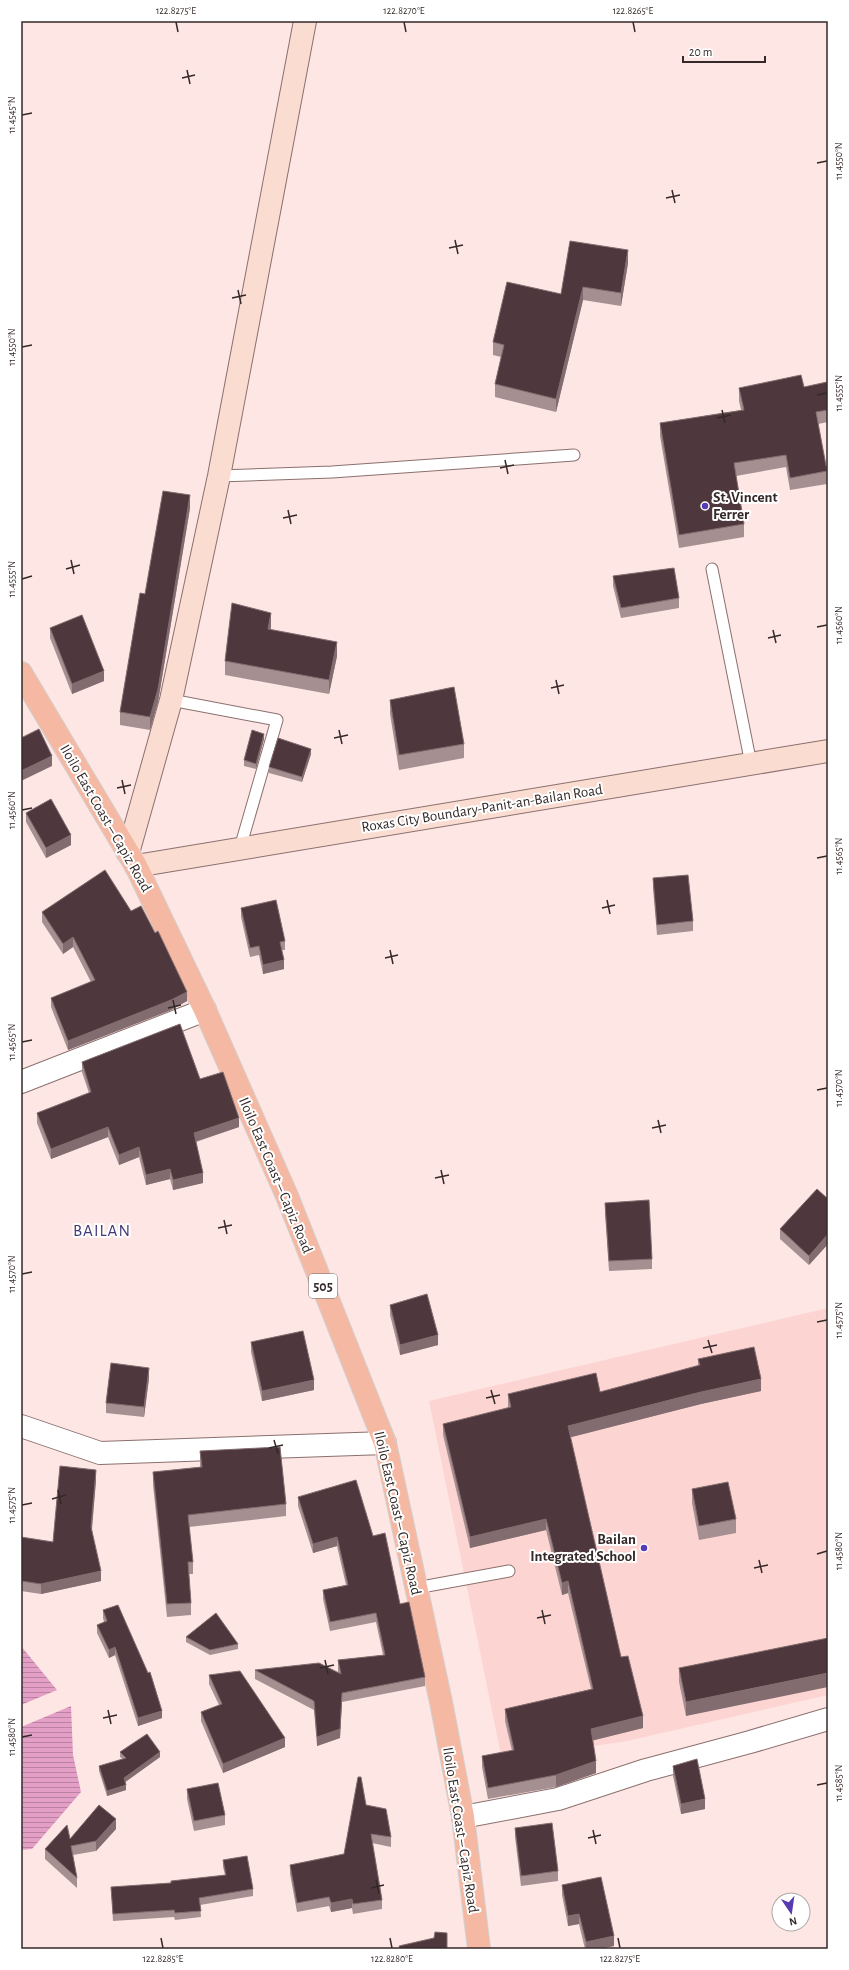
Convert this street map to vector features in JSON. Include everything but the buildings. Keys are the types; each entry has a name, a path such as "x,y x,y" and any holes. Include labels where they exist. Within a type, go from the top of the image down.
{"main road":[{"path":"132,859 171,700 219,476 305,21"},
{"name":"Iloilo East Coast – Capiz Road","path":"21,673 132,859 204,1010 287,1196 385,1443 463,1817 479,1949"},
{"name":"Roxas City Boundary-Panit-an-Bailan Road","path":"132,859 240,848 828,751"}],"street":[{"path":"21,1082 204,1010"},
{"path":"21,1426 100,1453 385,1443"},
{"path":"463,1817 558,1799 646,1770 828,1719"}],"lane":[{"path":"219,476 332,472 574,456"},
{"path":"712,568 751,764"},
{"path":"171,700 276,720 240,848"},
{"path":"416,1588 510,1571"}],"shaded area":[{"name":"Bailan Integrated School","path":"828,1308 828,1695 627,1741 502,1760 429,1401"},
{"path":"21,1646 57,1690 21,1705"},
{"path":"71,1706 73,1755 81,1792 32,1849 21,1850 21,1727"}],"place":[{"name":"St. Vincent Ferrer","path":"705,506"},
{"name":"Bailan Integrated School","path":"644,1548"}],"district":[{"name":"BAILAN","path":"102,1230"}]}
